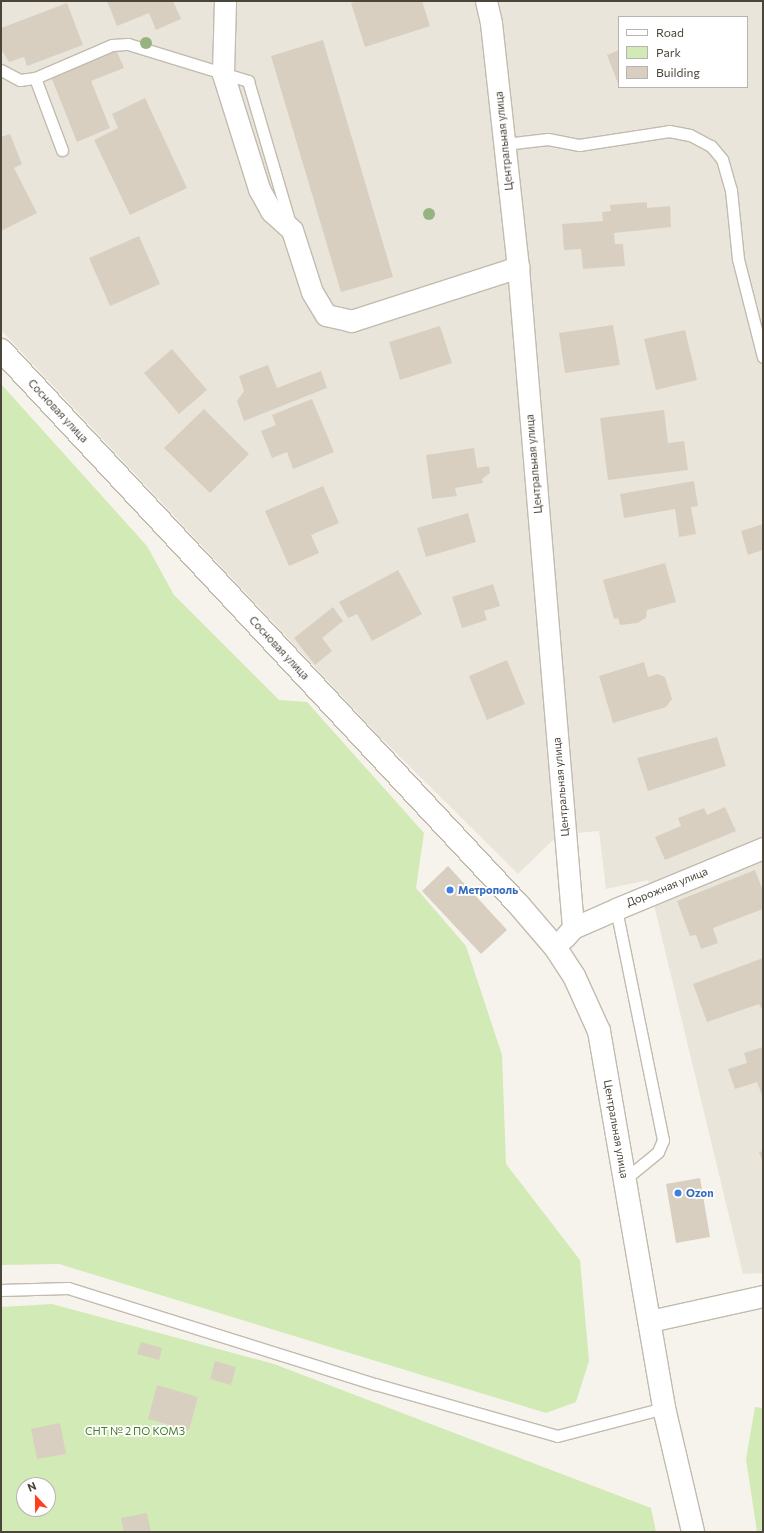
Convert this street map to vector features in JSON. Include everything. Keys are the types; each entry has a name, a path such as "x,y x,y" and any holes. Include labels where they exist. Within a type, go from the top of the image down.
{"street":[{"path":"225,1 223,74 259,189 271,211 292,230 318,304 326,315 340,321 351,321 518,267"},
{"name":"Центральная улица","path":"486,1 505,144 518,267 572,928"},
{"name":"Сосновая улица","path":"1,350 555,947"},
{"name":"Дорожная улица","path":"572,928 616,908 763,848"},
{"path":"555,947 572,928"},
{"name":"Центральная улица","path":"555,947 592,1009 599,1031 664,1408 693,1532"},
{"path":"650,1321 763,1296"}],"lane":[{"path":"1,70 20,80 35,78 112,45 128,44 223,74"},
{"path":"35,78 62,150"},
{"path":"505,144 548,139 579,145 669,131 690,135 711,146 722,159 731,190 738,259 763,357"},
{"path":"616,908 663,1140 658,1152 625,1179"},
{"path":"1,1290 68,1288 375,1384 557,1436 664,1408"}],"shaded area":[{"path":"1,1 763,1 763,1273 743,1274 648,880 606,889 599,831 558,835 518,874 378,735 1,330"}],"green space":[{"path":"1,384 147,546 174,595 279,700 307,702 424,833 416,888 466,946 502,1055 506,1164 580,1260 589,1361 576,1402 546,1413 59,1264 1,1265"},
{"name":"СНТ № 2 ПО КОМЗ","path":"52,1304 274,1364 651,1508 656,1532 1,1532 1,1307"},
{"path":"755,1407 763,1408 763,1532 757,1532 746,1459"}],"building":[{"path":"107,1 173,1 181,19 156,30 149,13 117,26"},
{"path":"359,1 422,1 430,26 365,47 351,3"},
{"path":"67,3 83,45 27,66 24,57 9,62 1,49 1,28"},
{"path":"323,40 393,277 341,292 271,56"},
{"path":"115,47 124,68 91,81 110,128 77,142 50,74"},
{"path":"618,50 618,83 607,55"},
{"path":"145,98 187,188 130,215 94,140 118,128 112,114"},
{"path":"10,134 22,164 14,168 37,213 1,231 1,137"},
{"path":"647,202 647,208 670,206 671,227 614,233 615,244 623,244 625,266 583,269 581,249 564,250 562,224 603,221 602,212 611,211 610,205"},
{"path":"139,236 160,284 110,306 89,258"},
{"path":"613,325 620,365 565,373 559,333"},
{"path":"440,326 452,363 400,380 389,342"},
{"path":"685,330 697,380 656,390 644,339"},
{"path":"172,349 207,390 179,414 144,373"},
{"path":"268,365 277,388 321,371 327,388 244,421 237,401 244,391 239,376"},
{"path":"312,399 334,452 293,469 287,452 272,458 261,431 276,425 272,415"},
{"path":"204,409 249,454 210,493 164,448"},
{"path":"664,410 668,443 684,441 688,470 608,480 600,418"},
{"path":"474,448 477,468 489,466 490,473 482,479 483,483 455,488 457,496 432,499 426,455"},
{"path":"694,481 698,506 691,507 696,534 679,537 675,509 624,518 620,494"},
{"path":"323,486 339,523 311,535 319,553 289,566 265,511"},
{"path":"468,513 476,542 426,557 417,528"},
{"path":"763,524 763,550 748,555 741,531"},
{"path":"665,563 676,602 647,610 646,618 637,623 620,625 618,618 614,619 603,580"},
{"path":"398,570 422,614 372,641 357,614 348,618 339,602"},
{"path":"493,584 500,606 484,611 487,620 462,628 452,597"},
{"path":"333,607 343,621 322,638 332,651 315,665 294,638"},
{"path":"507,660 525,704 487,720 469,676"},
{"path":"644,662 648,677 657,674 665,677 672,699 666,707 613,723 599,676"},
{"path":"717,737 726,766 648,791 637,758"},
{"path":"725,807 736,831 665,860 655,837 681,826 678,818 704,808 707,815"},
{"path":"448,866 507,930 481,954 422,891"},
{"path":"755,870 763,891 763,909 713,928 718,943 701,949 696,935 690,936 677,901"},
{"path":"763,958 763,1011 759,1004 707,1022 693,984"},
{"path":"763,1047 763,1098 757,1082 735,1089 728,1069 747,1063 744,1053"},
{"path":"763,1151 763,1162 759,1152"},
{"path":"700,1178 710,1237 676,1243 666,1184"},
{"path":"141,1342 162,1348 159,1360 137,1354"},
{"path":"215,1361 236,1367 231,1385 210,1379"},
{"path":"157,1385 198,1397 189,1430 148,1419"},
{"path":"60,1423 66,1454 37,1459 31,1429"},
{"path":"147,1513 151,1532 124,1532 121,1518"}],"place":[{"name":"Метрополь","path":"450,890"},
{"name":"Ozon","path":"678,1193"}]}
